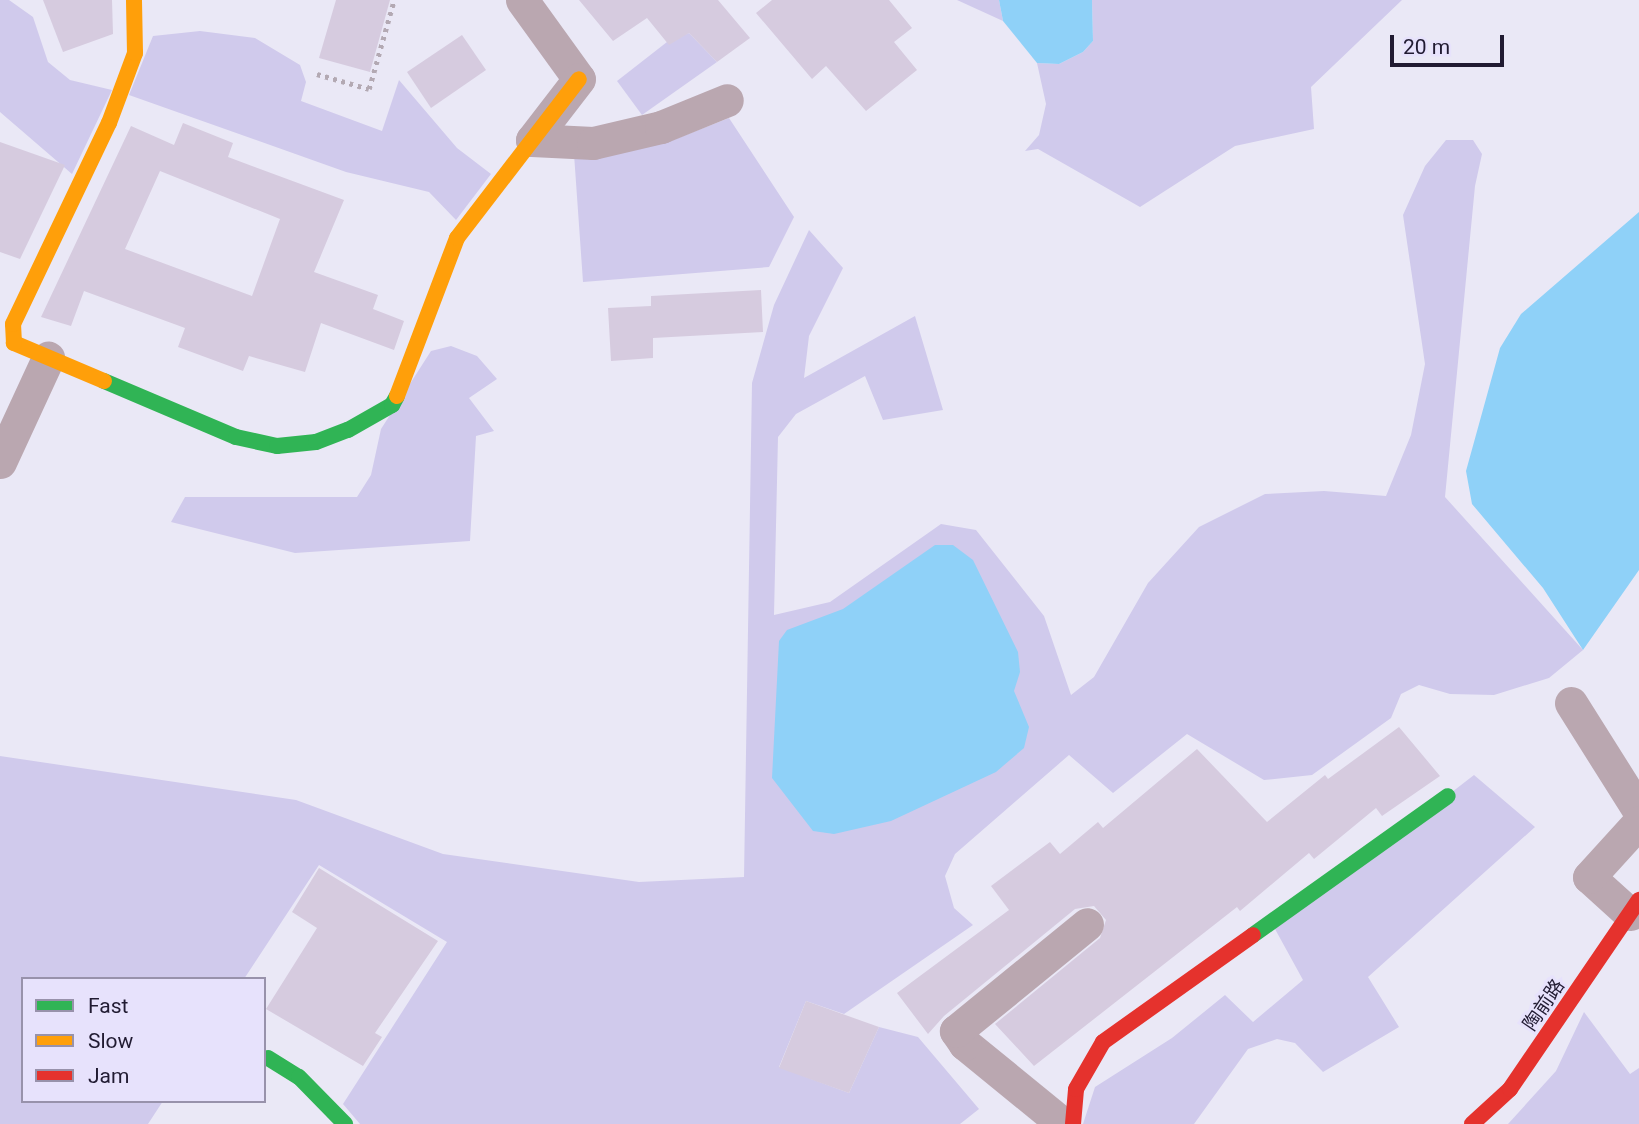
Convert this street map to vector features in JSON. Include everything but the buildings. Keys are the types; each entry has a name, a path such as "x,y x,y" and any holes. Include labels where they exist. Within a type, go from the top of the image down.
{"street":[{"path":"134,0 135,53 109,123 13,324 13,344 236,437 277,446 316,442 348,430 392,405 408,376 457,237 579,79 522,0"},
{"path":"531,141 593,143 661,127 727,100"},
{"path":"0,462 48,358"},
{"path":"1571,703 1639,811"},
{"path":"1073,1124 1076,1089 1103,1042 1448,796"},
{"path":"1634,907 1589,877 1639,822"},
{"name":"陶前路","path":"1472,1124 1510,1089 1634,907"},
{"path":"1063,1124 965,1044 956,1031 1087,924"},
{"path":"268,1058 299,1077 345,1124"}],"path":[{"path":"317,74 369,89 394,0"}],"shaded area":[{"path":"0,0 9,0 33,17 48,62 70,80 112,90 72,174 0,112"},
{"path":"957,0 999,0 1003,21"},
{"path":"1092,0 1402,0 1311,87 1314,129 1235,146 1140,207 1038,149 1025,151 1039,135 1046,104 1037,63 1059,64 1083,52 1093,41"},
{"path":"200,31 255,38 300,65 306,82 301,101 382,131 399,80 457,148 491,174 456,220 429,192 346,172 129,95 153,36"},
{"path":"689,33 717,62 642,115 617,81 667,42"},
{"path":"729,118 794,217 769,267 583,282 574,154 668,142"},
{"path":"1446,140 1473,140 1482,154 1475,186 1445,497 1583,650 1549,678 1494,695 1450,694 1419,685 1401,694 1391,718 1312,775 1264,780 1187,734 1113,793 1069,755 955,854 945,876 954,908 973,925 844,1014 806,1001 779,1067 849,1093 879,1027 918,1037 979,1109 960,1124 360,1124 343,1104 447,942 319,865 245,977 21,977 21,1103 162,1103 148,1124 0,1124 0,756 296,800 443,854 639,882 744,877 752,383 774,305 809,230 843,268 809,336 804,378 915,316 943,410 883,420 865,376 796,414 778,437 774,615 830,602 941,524 976,530 1044,616 1071,695 1094,677 1148,583 1199,527 1265,494 1324,491 1386,496 1411,435 1425,364 1403,215 1425,166"},
{"path":"451,346 477,356 497,379 469,398 494,431 476,436 470,541 295,553 171,522 185,497 357,497 371,475 381,429 431,351"},
{"path":"1474,775 1535,827 1368,977 1399,1027 1323,1072 1295,1043 1277,1039 1248,1049 1194,1124 1083,1124 1095,1087 1172,1038 1225,995 1253,1022 1303,980 1275,929"},
{"path":"1584,1012 1630,1074 1639,1068 1639,1124 1508,1124 1556,1071"}],"water":[{"path":"999,0 1092,0 1093,41 1083,52 1059,64 1037,63 1003,21"},
{"path":"1639,212 1639,570 1583,650 1543,588 1472,504 1466,471 1500,348 1521,314"},
{"path":"935,545 953,545 973,560 1018,652 1020,672 1014,691 1029,727 1024,748 996,772 891,821 834,834 813,831 772,778 779,641 787,630 843,609"}],"traffic: fast":[{"path":"104,381 236,437 277,446 316,442 348,430 392,405 397,396"},
{"path":"1253,935 1448,796"},
{"path":"268,1058 299,1077 345,1124"}],"traffic: slow":[{"path":"104,381 14,343 13,324 109,123 135,53 134,0"},
{"path":"397,396 457,238 579,79"}],"traffic: jam":[{"path":"1472,1124 1510,1089 1639,900"},
{"path":"1073,1124 1076,1089 1103,1042 1253,935"}]}
